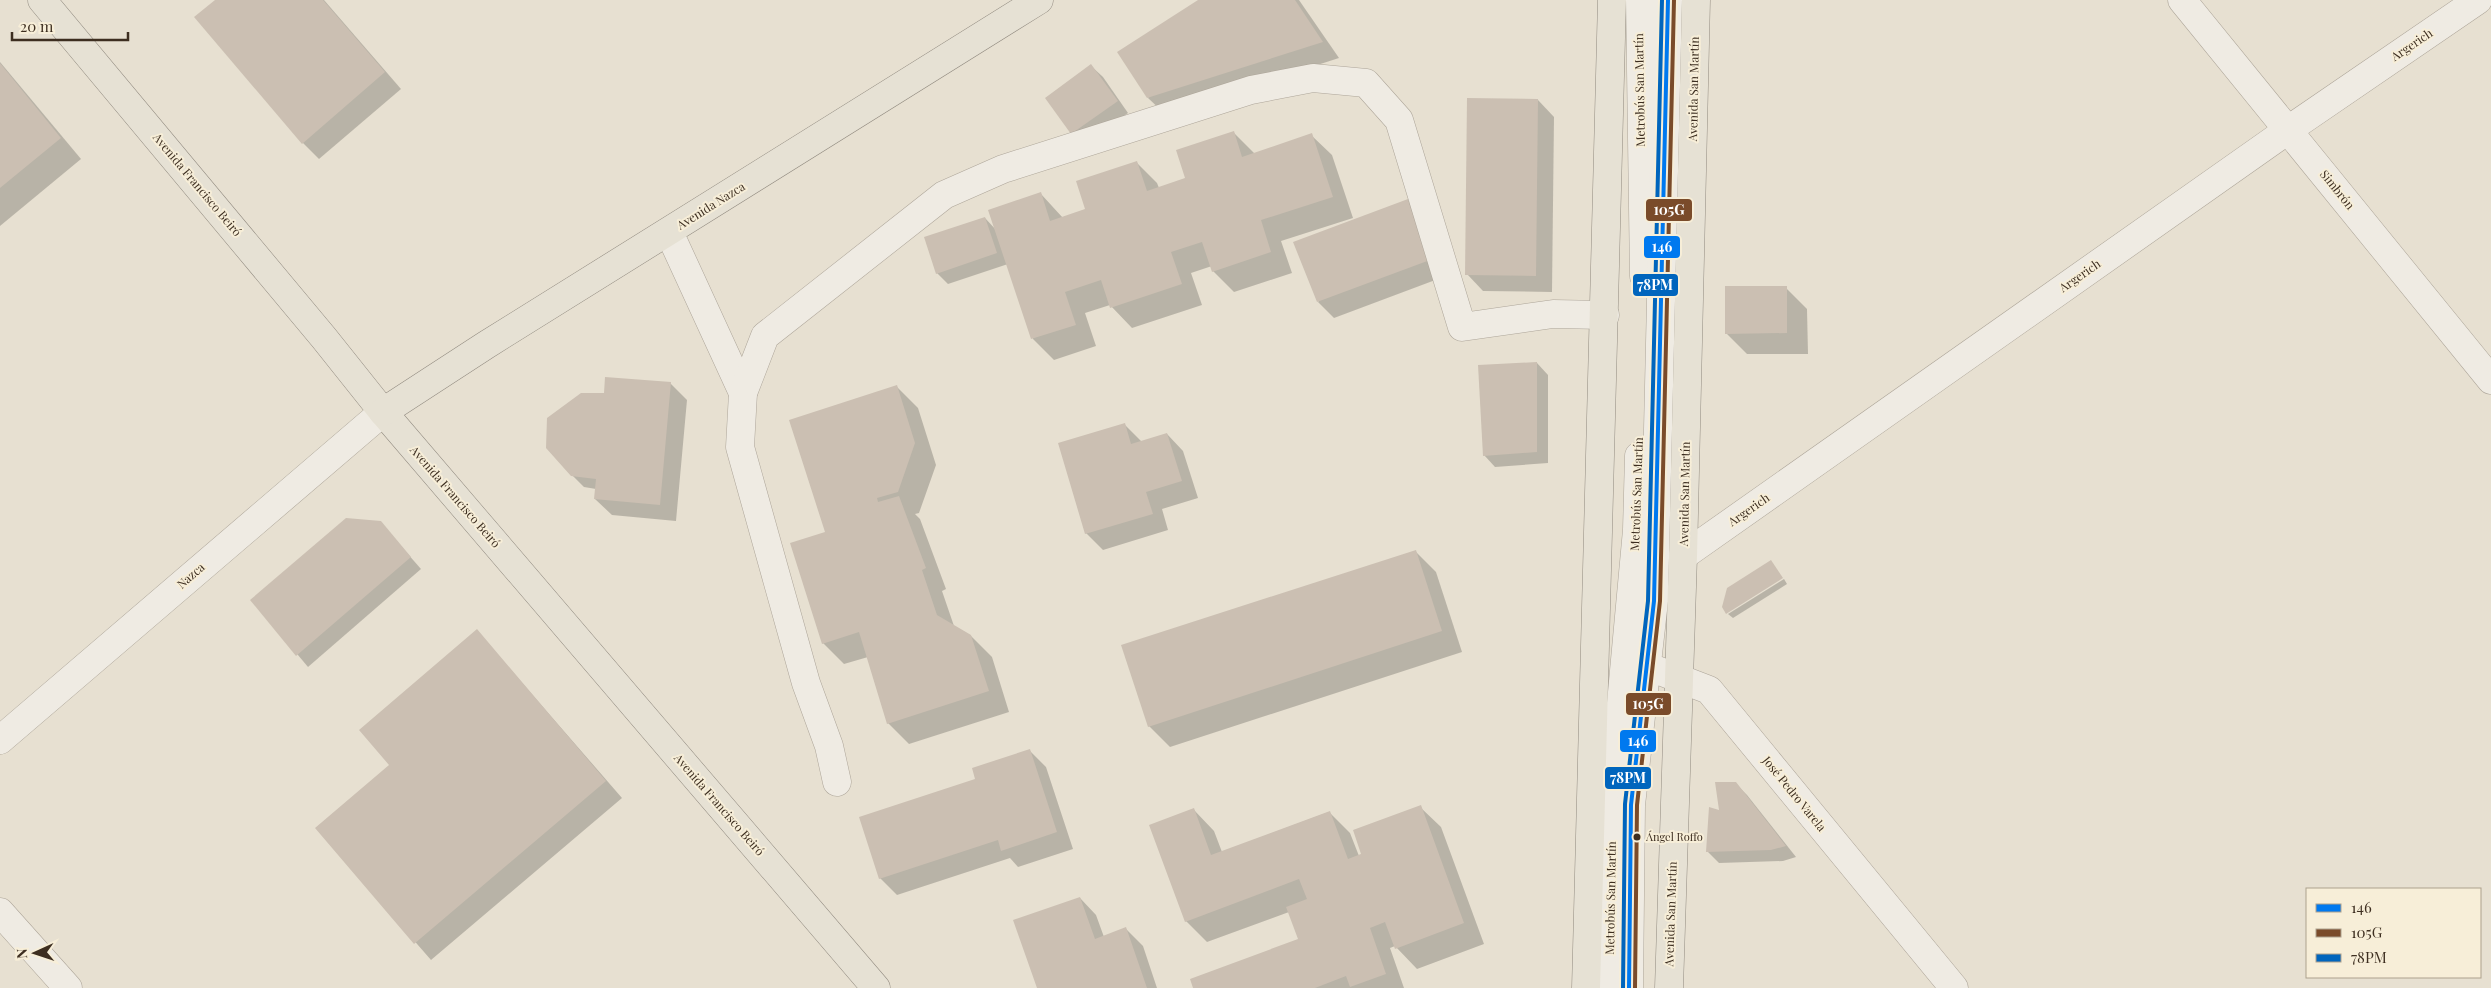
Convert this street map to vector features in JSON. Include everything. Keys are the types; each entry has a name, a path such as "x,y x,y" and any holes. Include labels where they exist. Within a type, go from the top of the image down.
{"main road":[{"name":"Avenida Francisco Beiró","path":"42,0 324,338 383,412 876,988"},
{"name":"Avenida Nazca","path":"383,412 1039,0"},
{"path":"1586,988 1612,0"},
{"name":"Avenida San Martín","path":"1669,988 1683,556 1696,0"}],"street":[{"name":"Metrobús San Martín","path":"1629,988 1636,530 1644,284 1640,0"},
{"name":"Metrobús San Martín","path":"1609,988 1614,779 1635,665 1654,601 1668,0"},
{"name":"Simbrón","path":"2182,0 2491,380"},
{"name":"Argerich","path":"1683,556 2288,130 2478,0"},
{"path":"837,782 829,746 806,683 740,446 743,393 765,336 944,195 1003,168 1251,90 1313,78 1366,83 1399,120 1462,327 1553,314 1604,315"},
{"path":"669,232 743,393"},
{"name":"Nazca","path":"0,740 383,412"},
{"name":"José Pedro Varela","path":"1596,663 1635,665 1709,690 1954,988"},
{"path":"0,912 68,988"}],"building":[{"path":"215,0 323,0 385,72 302,144 194,17"},
{"path":"1198,0 1295,0 1323,42 1147,98 1117,52"},
{"path":"0,63 61,138 0,188"},
{"path":"1091,64 1118,101 1071,134 1045,98"},
{"path":"1467,98 1538,99 1536,276 1465,275"},
{"path":"1234,131 1242,157 1312,133 1333,197 1261,220 1271,252 1212,272 1202,242 1171,252 1182,284 1110,308 1101,280 1065,292 1076,325 1031,339 988,210 1041,192 1050,221 1085,209 1076,181 1137,161 1147,191 1185,178 1176,150"},
{"path":"1408,199 1430,260 1317,302 1293,242"},
{"path":"985,217 997,253 936,274 924,237"},
{"path":"1725,286 1787,286 1787,333 1725,334"},
{"path":"1537,362 1537,452 1483,456 1478,365"},
{"path":"605,377 671,382 660,505 594,499 596,479 571,476 546,448 547,418 581,393 604,393"},
{"path":"897,385 915,443 898,492 877,498 878,502 899,496 926,568 922,570 937,615 971,635 989,691 887,724 859,632 822,644 790,543 825,532 789,420"},
{"path":"1125,423 1131,444 1167,433 1182,481 1146,492 1153,514 1085,534 1058,443"},
{"path":"346,518 381,521 411,557 296,656 250,600"},
{"path":"1416,550 1442,631 1148,727 1121,645"},
{"path":"1771,560 1783,578 1726,614 1722,607 1727,588"},
{"path":"477,629 606,781 414,944 315,828 389,765 359,730"},
{"path":"1030,749 1057,832 1001,851 998,840 879,879 859,817 975,779 972,768"},
{"path":"1715,782 1736,782 1786,846 1771,850 1706,852 1709,807 1719,810"},
{"path":"1421,805 1464,923 1395,949 1385,922 1370,928 1386,974 1350,987 1346,976 1315,988 1193,988 1190,979 1298,939 1286,907 1307,899 1299,879 1185,922 1149,825 1194,808 1211,855 1330,811 1348,859 1361,854 1353,830"},
{"path":"1080,897 1095,939 1126,927 1147,988 1037,988 1013,920"}],"transit line":[{"name":"78PM","path":"1623,988 1625,804 1648,601 1662,0"},
{"name":"146","path":"1629,988 1631,805 1654,601 1668,0"},
{"name":"105G","path":"1635,988 1637,805 1660,601 1674,0"}],"place":[{"name":"Ángel Roffo","path":"1637,837"}]}
